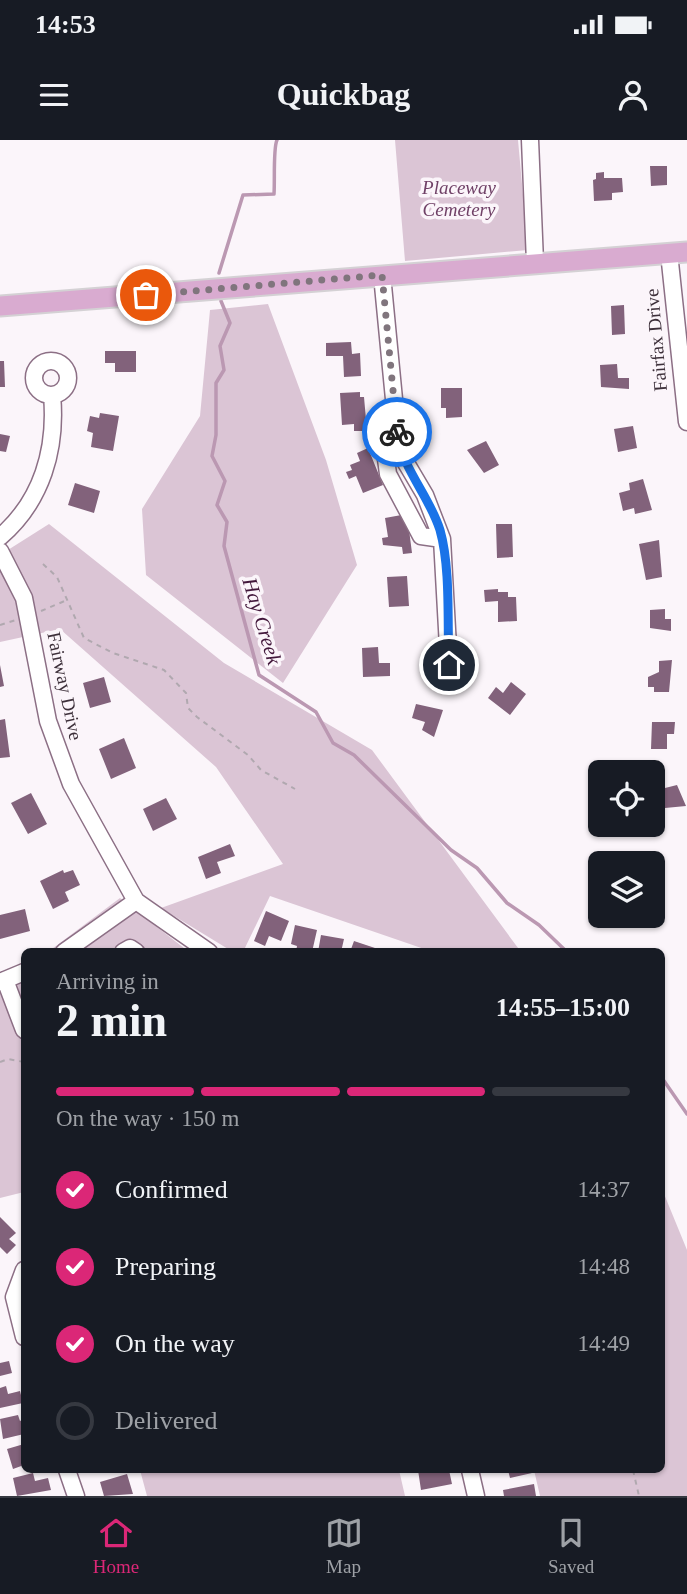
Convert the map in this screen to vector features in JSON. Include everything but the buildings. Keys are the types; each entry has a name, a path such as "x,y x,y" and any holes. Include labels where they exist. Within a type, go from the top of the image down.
{"main road":[{"path":"0,306 535,262 678,253"}],"street":[{"path":"530,140 535,262"},
{"name":"Fairfax Drive","path":"678,253 687,422"},
{"path":"382,275 399,449 425,495 442,539 449,665"},
{"path":"0,537 28,506 43,475 52,443 52,395"},
{"path":"399,449 386,459 388,474 421,536 442,539"},
{"name":"Fairway Drive","path":"0,551 28,610 45,708 60,757 135,901"},
{"path":"70,948 135,901 203,948"},
{"path":"21,973 3,981 21,1020"},
{"path":"21,1277 14,1297 21,1325"},
{"path":"68,1473 76,1496"},
{"path":"471,1473 476,1496"}],"path":[{"path":"43,564 57,577 83,638 113,653 164,670 186,693 188,708 197,717 248,755 261,770 295,789"},
{"path":"0,1062 8,1059 21,1061"},
{"path":"634,1473 639,1496"}],"green space":[{"name":"Placeway Cemetery","path":"395,140 518,140 528,250 405,261"},
{"path":"268,304 326,460 357,565 283,683 146,575 142,509 200,416 210,310"},
{"path":"49,524 224,663 372,750 518,948 421,948 270,896 245,948 226,948 161,908 283,864 216,767 60,629 0,642 0,555"},
{"path":"120,898 184,948 53,948"},
{"path":"21,966 21,1193 0,1198 0,974"},
{"path":"665,1196 687,1250 687,1496 540,1496 535,1473 665,1473"},
{"path":"141,1473 400,1473 405,1496 147,1496"}],"waterway":[{"name":"Hay Creek","path":"219,273 243,195 274,194 277,140"},
{"name":"Hay Creek","path":"221,301 230,323 220,346 224,370 216,383 216,435 212,456 225,481 217,505 227,522 224,546 259,675 316,712 333,743 354,755 451,850 477,868 507,903 539,925 563,948"},
{"name":"Hay Creek","path":"665,1082 687,1114"}],"way so far":[{"path":"146,295 382,275 397,432"}],"route":[{"path":"397,432 399,451 425,495 441,533 449,665"}]}
